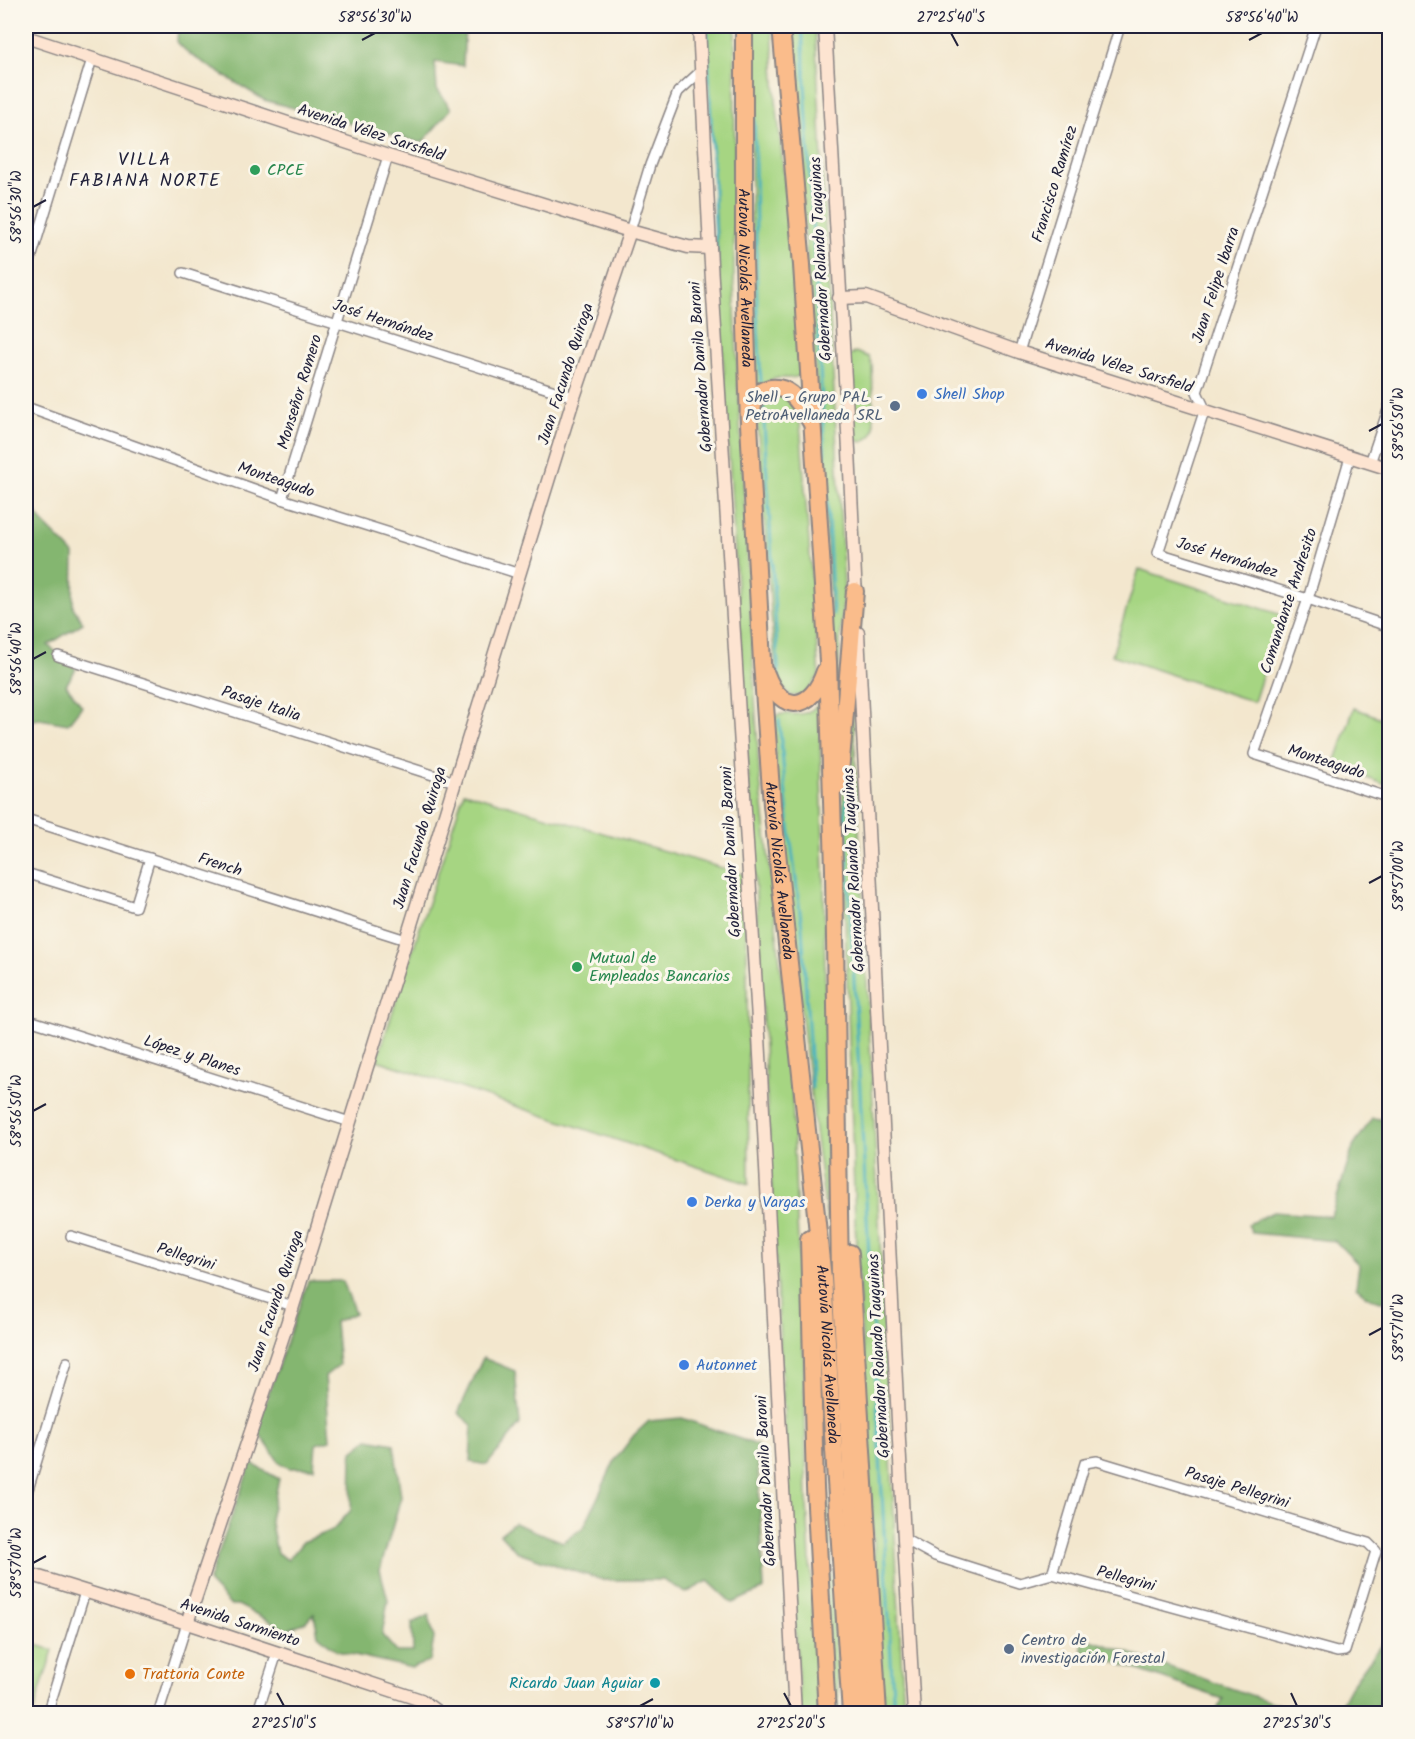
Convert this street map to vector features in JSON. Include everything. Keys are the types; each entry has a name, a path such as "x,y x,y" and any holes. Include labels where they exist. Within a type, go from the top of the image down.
{"highway":[{"name":"Autovía Nicolás Avellaneda","path":"744,26 744,259 749,424 771,805 824,1279 851,1713"},
{"name":"Autovía Nicolás Avellaneda","path":"781,26 802,265 828,662 834,870 840,1277 865,1713"},
{"path":"749,424 754,400 763,391 772,388 782,389 791,394 813,425"},
{"path":"834,870 855,591"},
{"path":"762,662 774,693 783,700 793,702 803,701 815,692 828,662"},
{"path":"837,1090 849,1230 878,1713"},
{"path":"807,1134 815,1487 827,1713"}],"street":[{"name":"Gobernador Danilo Baroni","path":"699,26 710,248 758,1025 795,1713"},
{"name":"Gobernador Rolando Tauguinas","path":"825,26 914,1713"},
{"name":"Francisco Ramírez","path":"1019,352 1120,26"},
{"name":"Juan Felipe Ibarra","path":"1158,553 1205,410 1197,392 1316,26"},
{"name":"Avenida Vélez Sarsfield","path":"26,37 388,156 630,231 688,247 710,248"},
{"path":"26,275 92,59"},
{"name":"Juan Facundo Quiroga","path":"187,1623 293,1306 574,397 650,165 678,92 701,71"},
{"name":"Monseñor Romero","path":"282,499 388,156"},
{"name":"José Hernández","path":"183,273 574,397"},
{"name":"Avenida Vélez Sarsfield","path":"839,298 866,297 1019,352 1389,469"},
{"path":"1370,463 1389,404"},
{"name":"Monteagudo","path":"26,407 282,499 520,574"},
{"name":"Comandante Andresito","path":"1254,754 1308,598 1350,456"},
{"name":"José Hernández","path":"1158,553 1308,598 1389,627"},
{"name":"Pasaje Italia","path":"58,656 455,782"},
{"name":"Monteagudo","path":"1254,754 1389,798"},
{"name":"French","path":"26,819 406,940"},
{"path":"26,873 135,907 150,858"},
{"name":"López y Planes","path":"26,1019 350,1122"},
{"name":"Pellegrini","path":"71,1236 293,1306"},
{"path":"26,1496 67,1362"},
{"name":"Pasaje Pellegrini","path":"1052,1574 1085,1463 1097,1461 1368,1543 1376,1551 1345,1651"},
{"path":"904,1539 935,1556 1020,1583 1052,1574"},
{"name":"Avenida Sarmiento","path":"26,1574 187,1623 421,1700 440,1713"},
{"name":"Pellegrini","path":"1052,1574 1337,1652 1345,1651"},
{"path":"47,1713 85,1592"},
{"path":"158,1713 187,1623"},
{"path":"257,1713 277,1653"}],"green space":[{"path":"178,26 465,26 463,66 435,62 437,89 451,109 422,143 264,100 189,54 177,42"},
{"path":"706,26 735,26 734,282 738,385 759,770 791,1063 804,1363 807,1503 818,1713 800,1713"},
{"path":"751,26 772,26 776,100 790,231 801,370 797,377 771,380 756,392 751,306"},
{"path":"790,26 815,26 844,586 835,714 823,479"},
{"path":"856,352 869,357 872,366 874,429 872,435 863,442 854,440 849,356"},
{"path":"778,393 799,410 819,676 804,695 791,696 776,681 757,420 758,410 763,403"},
{"path":"26,499 45,525 74,554 73,607 83,623 48,645 76,669 66,685 82,706 68,724 40,719 26,721"},
{"path":"1139,569 1282,615 1254,702 1112,655"},
{"path":"849,632 904,1713 884,1713 855,1222 842,823"},
{"path":"819,704 824,879 827,1222 778,808 774,717 806,713"},
{"path":"1354,708 1389,721 1389,786 1334,766"},
{"name":"Mutual de Empleados Bancarios","path":"464,792 746,875 749,1184 377,1060"},
{"path":"1372,1118 1389,1120 1389,1161 1386,1167 1390,1168 1389,1303 1370,1298 1356,1287 1359,1265 1335,1241 1252,1233 1248,1224 1273,1212 1331,1216 1353,1147"},
{"path":"308,1281 343,1281 355,1313 335,1322 339,1365 325,1376 330,1440 316,1444 314,1468 289,1468 279,1462 256,1429"},
{"path":"483,1358 515,1371 520,1424 487,1465 470,1462 472,1425 458,1413"},
{"path":"682,1418 757,1445 764,1589 732,1603 708,1581 686,1593 663,1580 603,1580 516,1551 500,1534 514,1523 563,1542 584,1527 615,1460 634,1435 649,1421"},
{"path":"368,1439 394,1444 401,1497 380,1570 388,1600 382,1635 397,1652 413,1652 412,1623 429,1615 434,1638 430,1661 412,1668 337,1651 318,1635 314,1614 305,1622 287,1630 238,1605 230,1605 208,1582 251,1463 279,1479 270,1519 277,1553 288,1560 303,1542 333,1530 351,1510 352,1452"},
{"path":"828,1495 839,1713 831,1713 822,1496"},
{"path":"1389,1634 1389,1671 1377,1713 1336,1713 1350,1687"},
{"path":"1083,1637 1300,1712 1326,1707 1336,1713 1215,1713 1223,1699 1082,1651"},
{"path":"26,1642 53,1650 33,1713 26,1713"}],"waterway":[{"path":"707,26 717,267"},
{"path":"753,26 757,306 761,382"},
{"path":"802,26 833,614"},
{"path":"763,406 779,683"},
{"path":"779,720 788,818 802,928 812,1088"},
{"path":"848,796 845,815 894,1714"}],"place":[{"name":"CPCE","path":"255,170"},
{"name":"Shell Shop","path":"922,394"},
{"name":"Shell - Grupo PAL - PetroAvellaneda SRL","path":"895,406"},
{"name":"Mutual de Empleados Bancarios","path":"577,967"},
{"name":"Derka y Vargas","path":"692,1202"},
{"name":"Autonnet","path":"684,1365"},
{"name":"Centro de investigación Forestal","path":"1009,1649"},
{"name":"Trattoria Conte","path":"130,1674"},
{"name":"Ricardo Juan Aguiar","path":"655,1683"}],"district":[{"name":"VILLA FABIANA NORTE","path":"145,170"}]}
